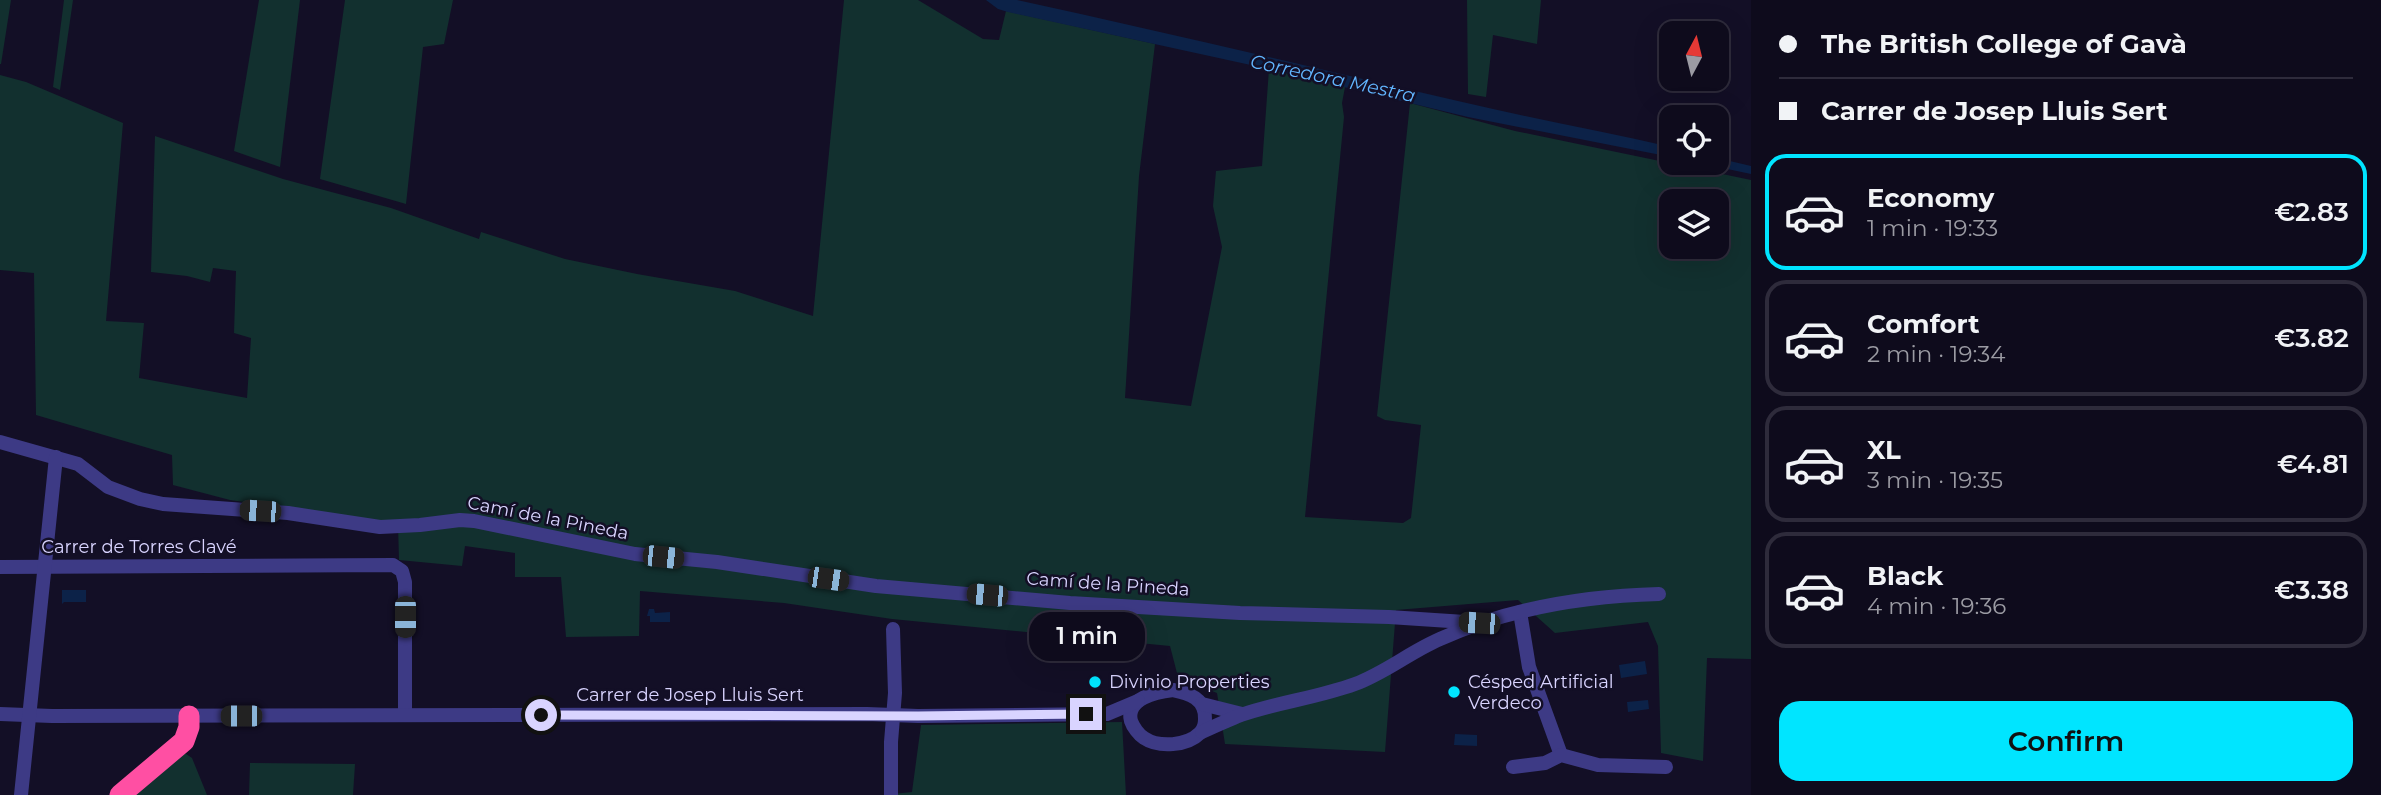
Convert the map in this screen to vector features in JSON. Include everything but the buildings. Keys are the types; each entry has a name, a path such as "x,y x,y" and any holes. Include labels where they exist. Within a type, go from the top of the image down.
{"highway":[{"path":"120,795 184,740 189,727 189,716"}],"street":[{"name":"Camí de la Pineda","path":"0,442 78,464 108,487 140,499 163,503 288,513 380,527 474,521 635,554 717,562 876,586 1070,603 1479,623"},
{"path":"21,795 56,457"},
{"name":"Carrer de Torres Clavé","path":"0,567 393,565 402,570 405,582 405,715"},
{"name":"Carrer de Josep Lluis Sert","path":"1086,714 1136,730 1143,737 1166,744 1190,740 1242,714 1318,696 1358,683 1437,640 1479,623 1570,601 1659,594"},
{"path":"1520,612 1529,667 1561,755"},
{"path":"891,795 895,693 892,629"},
{"name":"Carrer de Josep Lluis Sert","path":"0,714 1086,714 1113,712 1159,692 1173,691 1194,696 1202,704 1242,714"},
{"path":"1136,730 1130,717 1138,701"},
{"path":"1202,704 1205,722 1202,732"},
{"path":"1513,767 1545,763 1561,755 1598,765 1666,766"}],"green space":[{"path":"0,0 11,0 1,64 0,64"},
{"path":"64,0 73,0 60,90 53,87"},
{"path":"259,0 300,0 280,167 234,151"},
{"path":"345,0 453,0 444,44 423,47 406,204 320,179"},
{"path":"844,0 918,0 983,39 999,40 1006,11 1155,44 1139,176 1125,398 1191,406 1222,247 1213,206 1216,171 1262,166 1269,69 1345,87 1305,517 1403,523 1411,518 1421,425 1385,420 1377,416 1410,103 1515,131 1659,161 1659,175 1727,175 1751,180 1751,659 1707,658 1703,761 1661,753 1658,646 1648,622 1555,633 1518,600 1396,610 1385,752 1225,744 1217,693 1178,677 1170,646 892,619 784,603 640,591 639,636 566,637 561,577 515,577 515,553 465,546 462,566 399,560 398,524 230,500 173,485 172,455 36,415 34,273 0,270 0,75 26,82 123,123 106,321 144,323 139,378 247,398 251,338 234,333 236,271 213,268 210,282 151,272 155,136 283,179 391,208 479,239 481,232 565,259 735,291 813,316"},
{"path":"1467,0 1541,0 1537,44 1493,35 1486,97 1468,94"},
{"path":"1122,722 1126,795 883,795 912,792 921,725"},
{"path":"183,752 192,758 207,795 133,795"},
{"path":"250,763 355,764 353,795 249,795"}],"water":[{"name":"Corredora Mestra","path":"986,0 1017,0 1659,144 1659,155 1468,117 1269,69 998,9"},
{"path":"1729,161 1751,166 1751,174 1729,169"},
{"path":"62,590 86,590 86,602 62,604"},
{"path":"649,609 654,609 655,613 670,612 670,622 650,622 650,616 647,616"},
{"path":"1645,661 1647,674 1621,678 1619,665"},
{"path":"1648,700 1649,709 1628,712 1627,702"},
{"path":"1455,734 1477,735 1477,746 1454,745"}],"place":[{"name":"Divinio Properties","path":"1095,682"},
{"name":"Césped Artificial Verdeco","path":"1454,692"}],"route":[{"path":"541,715 1086,714"}]}
